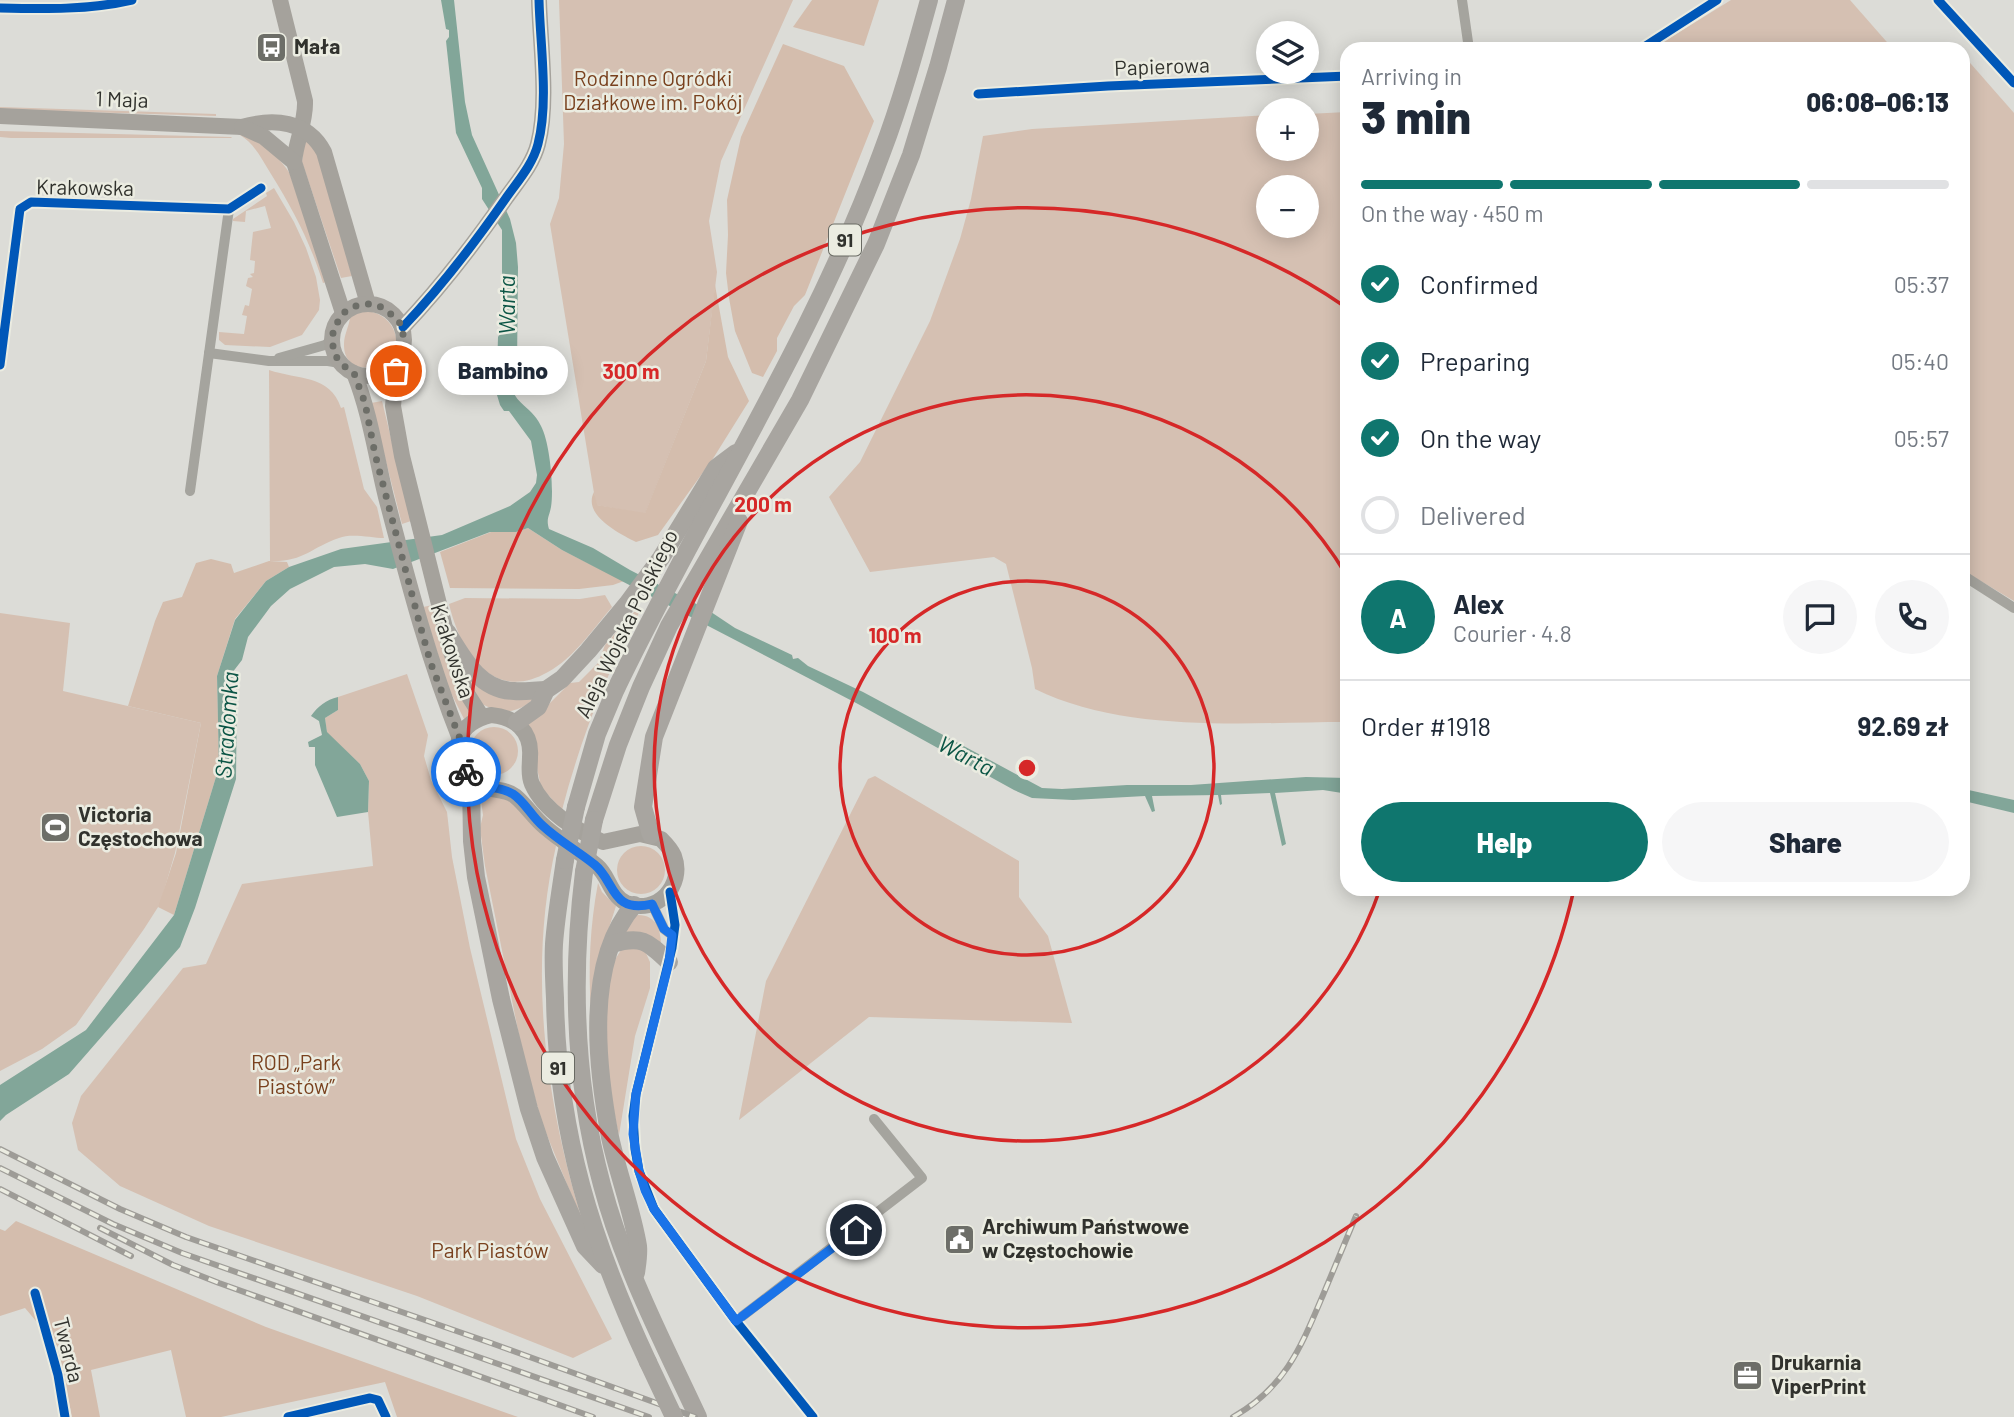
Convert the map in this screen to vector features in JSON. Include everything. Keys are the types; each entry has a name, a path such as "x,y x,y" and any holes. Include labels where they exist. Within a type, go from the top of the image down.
{"main road":[{"path":"280,0 304,93 305,107 294,162 343,313"},
{"path":"403,327 441,287 472,247 531,162 538,146 543,109 539,0"},
{"name":"Aleja Wojska Polskiego","path":"674,1417 608,1270 579,1180 558,1076 554,945 565,860 576,807 615,691 779,377 829,275 882,152 929,0"},
{"name":"Aleja Wojska Polskiego","path":"698,1417 636,1280 602,1187 588,1125 577,1032 577,930 584,872 594,820 623,733 669,625 800,400 876,244 919,130 956,0"},
{"name":"1 Maja","path":"0,116 242,127 262,121 301,127"},
{"name":"1 Maja","path":"242,127 264,137 294,162"},
{"path":"301,127 324,152 368,304"},
{"path":"368,304 387,310 403,327 403,345 397,362 382,373 372,376 354,373 340,363 333,351 332,340 336,324 343,313 356,306 368,304"},
{"name":"Krakowska","path":"397,362 393,406 417,518 459,677 482,717"},
{"name":"Krakowska","path":"354,373 365,403 393,524 431,664 460,739 458,755 461,765 471,780"},
{"path":"517,722 538,706 547,690 562,679 588,652 661,558 716,468 742,448"},
{"path":"651,835 643,807 649,761 663,713 760,467"},
{"path":"447,632 469,667 483,681 512,691 547,690"},
{"path":"460,739 466,727 482,717 504,716 517,722 526,734 530,747 528,769 531,782 550,808 575,827 603,842 640,834 651,835 661,839 674,857 676,875 670,892 663,899 643,905 617,928 600,991 600,1068 610,1137 638,1248 636,1280"},
{"path":"471,780 479,785 513,794 543,826 597,866 616,895 624,902 643,905"},
{"path":"471,780 472,841 476,877 504,1012 528,1109 545,1157 585,1246 608,1270"},
{"path":"612,944 638,939 648,943 669,962"}],"street":[{"path":"0,8 82,7 132,0"},
{"path":"1462,0 1468,42"},
{"path":"1652,42 1717,0"},
{"path":"1938,0 2014,83"},
{"name":"Papierowa","path":"978,94 1340,76"},
{"path":"190,491 229,209 261,188"},
{"name":"Krakowska","path":"0,365 20,209 24,205 31,202 229,209"},
{"path":"269,361 325,345 332,340"},
{"path":"209,353 269,361 340,363"},
{"path":"1970,580 2014,608"},
{"path":"670,892 675,925 669,962 633,1116 639,1171 654,1209 736,1321 813,1417"},
{"path":"643,905 672,935"},
{"path":"736,1321 922,1178 874,1119"},
{"name":"Twarda","path":"34,1293 58,1375 65,1417"},
{"path":"288,1417 370,1398 378,1400 386,1417"}],"green space":[{"name":"Rodzinne Ogródki Działkowe im. Pokój","path":"559,0 793,0 721,161 709,221 717,272 706,361 645,514 596,505 550,224 559,198 564,144"},
{"path":"1731,0 1850,0 1887,42 1663,42"},
{"path":"1970,63 2014,113 2014,601 1970,575"},
{"path":"0,107 216,114 216,116 17,110"},
{"path":"1340,112 1340,722 1229,723 1148,719 1108,713 1035,689 1006,564 994,557 870,572 829,497 860,462 930,321 960,239 983,136 1032,129 1256,116 1256,161 1319,161 1319,113"},
{"path":"0,131 232,138 11,138 0,137"},
{"path":"241,133 269,150 290,174 326,282 323,283 307,240 287,201 258,153"},
{"path":"304,137 318,153 352,276 341,278 302,162"},
{"path":"274,188 306,248 316,277 319,310 302,335 270,347 225,345 219,340 219,332 244,334 247,316 242,315 245,305 249,306 252,289 246,286 248,278 253,277 250,274 254,273 255,261 250,260 253,232 271,228 265,206 246,211 245,222 233,219 267,196 266,193"},
{"path":"363,311 375,313 385,319 391,325 396,339 394,351 387,360 365,368 354,365 347,357 344,344 350,318"},
{"path":"269,370 321,384 336,397 341,408 344,407 364,489 377,507 384,538 344,537 299,557 270,561"},
{"path":"382,401 411,521 402,524 371,403"},
{"path":"605,595 612,607 583,642 557,666 528,680 510,681 495,677 482,668 461,639 449,604 465,598 580,599"},
{"path":"433,605 473,715 464,719 448,687 423,607"},
{"path":"635,611 639,613 594,709 562,810 541,787 528,725 570,683 579,682 598,663 605,645"},
{"name":"Victoria Częstochowa","path":"0,613 70,623 63,691 201,723 175,853 160,904 76,1025 42,1049 0,1071"},
{"name":"ROD „Park Piastów”","path":"407,674 428,735 424,756 431,780 447,812 452,857 470,948 516,1139 540,1199 612,1339 573,1358 417,1296 209,1226 120,1186 78,1150 72,1123 81,1096 183,968 206,964 242,884 373,866 368,812 369,781 360,764 327,733 325,718 338,710 338,697"},
{"path":"463,674 476,685 542,693 512,711 497,710 478,702"},
{"path":"494,727 503,728 511,734 517,742 517,760 511,768 503,774 494,775 485,774 477,768 471,760 470,751 471,742 477,734 485,728"},
{"path":"875,776 1019,861 1019,897 1048,936 1072,1023 869,1017 739,1120 766,981 868,779"},
{"path":"480,793 504,796 513,802 556,846 547,894 543,942 545,1038 560,1133 584,1226 542,1123 523,1055 485,866 480,828 483,815"},
{"path":"641,846 650,847 658,853 664,861 664,879 658,887 650,893 641,894 632,893 624,887 618,879 617,870 618,861 624,853 632,847"},
{"path":"598,883 602,892 616,906 598,962 591,1011 590,947"},
{"path":"638,915 650,918 657,925 661,947 620,934 631,917"},
{"path":"623,948 644,949 650,962 650,988 635,1036 619,1135 607,1066 605,1011 607,986 613,964"}],"shaded area":[{"path":"812,0 879,0 864,46 793,27"},
{"path":"783,44 844,66 874,121 805,295 794,306 777,338 777,351 763,377 752,373 735,331 726,273 727,200 741,137"},
{"path":"715,285 728,357 749,401 714,457 658,535 636,542 604,523 598,516 593,508 594,492 597,505 645,513 706,361"},
{"path":"528,528 562,550 624,581 579,589 450,588 440,552 491,532 516,532"},
{"path":"211,559 231,564 234,573 269,561 287,562 289,567 266,581 235,619 217,676 219,767 174,915 158,907 176,853 201,723 128,706 163,602 182,597 196,563"},
{"path":"16,1221 266,1327 518,1417 397,1417 385,1382 221,1417 186,1417 171,1350 91,1370 100,1417 72,1417 58,1347 25,1308 0,1316 0,1229 5,1231"}],"water":[{"path":"441,0 454,0 465,102 472,135 510,219 516,243 517,367 511,370 511,382 516,397 541,426 547,443 552,489 549,529 593,548 708,610 735,628 792,655 793,659 798,658 808,666 863,692 1042,788 1191,785 1306,777 1340,778 1340,793 1323,790 1275,793 1286,844 1282,846 1270,793 1221,795 1220,805 1218,795 1152,796 1155,811 1152,812 1145,796 1073,800 1032,798 562,550 528,528 516,532 490,532 393,569 365,564 334,567 290,589 271,606 248,637 242,660 232,673 237,688 236,779 180,947 69,1074 0,1121 0,1085 86,1030 174,915 219,767 217,676 235,620 266,581 289,567 341,549 442,535 510,506 530,492 536,483 531,441 509,411 504,411 500,405 494,385 498,337 503,328 500,321 507,304 502,272 502,230 482,199 482,188 456,133 446,41 449,30 446,29"},
{"path":"338,697 338,710 325,718 327,732 360,764 369,781 368,812 337,817 315,765 315,747 309,747 308,742 322,735 319,721 311,716 323,704"},
{"path":"1970,790 2014,800 2014,813 1970,802"}],"railway":[{"path":"0,1149 120,1209 186,1237 695,1417"},
{"path":"0,1168 113,1224 182,1253 649,1417"},
{"path":"0,1189 131,1256"},
{"path":"1233,1417 1266,1393 1299,1349 1356,1216"},
{"path":"100,1228 173,1265 219,1283 593,1417"}],"cycle path":[{"path":"0,8 50,9 132,0"},
{"path":"403,327 469,248 525,172 536,151 543,110 539,0"},
{"path":"1652,42 1717,0"},
{"path":"1938,0 2014,83"},
{"path":"978,94 1340,76"},
{"path":"0,365 20,209 31,202 229,209 261,188"},
{"path":"670,892 675,925 672,948 633,1116 639,1171 654,1209 736,1321 813,1417"},
{"path":"35,1293 58,1375 65,1417"},
{"path":"288,1417 370,1398 378,1400 386,1417"}],"way so far":[{"path":"396,371 403,345 403,327 395,317 378,305 368,304 356,306 343,313 333,330 333,351 340,363 354,373 365,403 375,454 420,625 431,664 460,739 458,755 466,772"}],"place":[{"name":"Mała","path":"271,47"},
{"name":"Bambino","path":"396,371"},
{"name":"Victoria Częstochowa","path":"55,827"},
{"name":"Archiwum Państwowe w Częstochowie","path":"959,1239"},
{"name":"Drukarnia ViperPrint","path":"1748,1375"}],"route":[{"path":"466,772 471,780 479,785 513,794 543,826 597,866 609,886 624,902 644,906 652,904 664,929 672,935 669,962 636,1094 633,1116 635,1149 645,1190 654,1209 736,1321 856,1230"}],"water label":[{"name":"Warta","path":"507,305"},
{"name":"Stradomka","path":"227,725"},
{"name":"Warta","path":"966,756"}],"park label":[{"name":"Park Piastów","path":"490,1251"}]}
